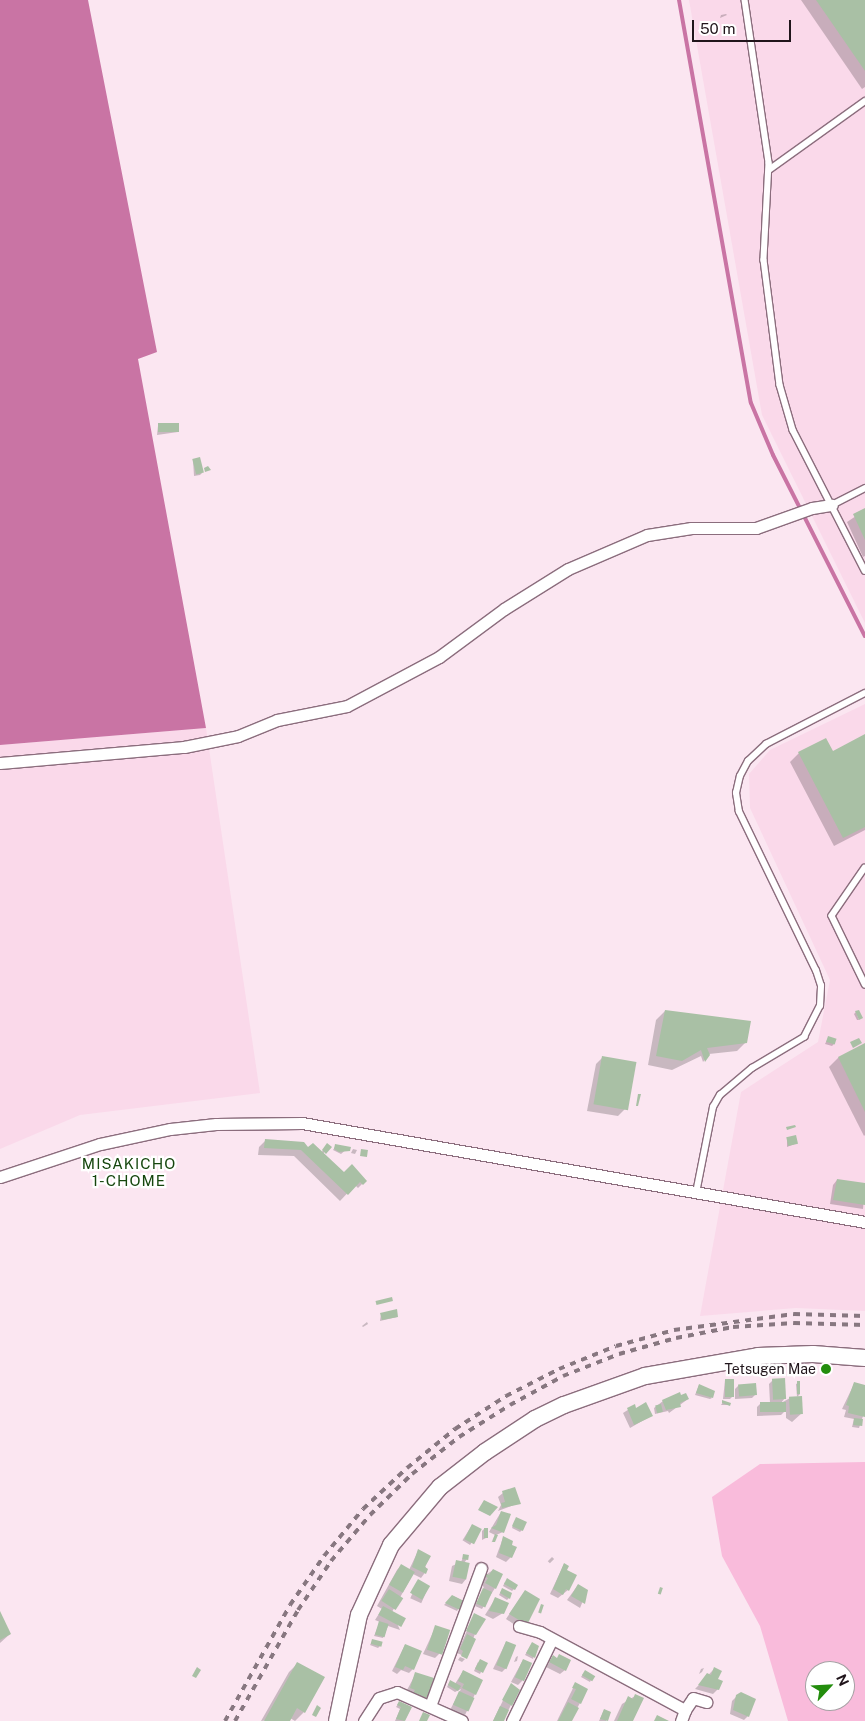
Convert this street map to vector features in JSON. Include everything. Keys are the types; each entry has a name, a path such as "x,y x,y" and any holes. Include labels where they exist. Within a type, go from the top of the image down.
{"street":[{"path":"0,763 184,748 238,736 277,720 347,706 439,657 504,609 568,569 647,535 691,528 756,528 812,508 832,506"},
{"path":"0,1177 137,1135 216,1124 261,1122 340,1128 865,1222"},
{"path":"337,1721 358,1615 391,1545 440,1487 485,1452 535,1419 564,1405 645,1376 758,1356 813,1354 865,1358"},
{"path":"430,1706 481,1568"},
{"path":"519,1626 552,1640 683,1716 692,1698 706,1702"},
{"path":"512,1721 552,1640"},
{"path":"364,1721 374,1702 387,1694 396,1692 462,1721"}],"lane":[{"path":"745,0 759,80 769,170 764,260 780,385 792,430 865,571"},
{"path":"769,170 865,101"},
{"path":"832,506 865,488"},
{"path":"696,1193 713,1108 720,1095 752,1068 804,1036 820,1006 820,986 816,971 739,812 736,793 740,776 748,760 766,744 865,693"},
{"path":"865,868 832,916 865,984"}],"shaded area":[{"path":"0,0 88,0 157,352 138,359 206,728 0,745"},
{"path":"689,0 865,0 865,623 762,415"},
{"path":"865,704 865,1311 796,1308 700,1316 741,1092 818,1042 830,980 750,808 749,774 770,750"},
{"path":"206,728 260,1093 80,1115 0,1149 0,745"},
{"path":"865,1462 865,1721 788,1721 760,1626 722,1556 712,1497 760,1464"}],"building":[{"path":"816,0 865,0 865,71"},
{"path":"158,423 179,423 179,432 158,432"},
{"path":"200,457 204,473 196,474 192,459"},
{"path":"208,466 211,470 205,472 204,468"},
{"path":"865,508 865,540 853,514"},
{"path":"865,734 865,827 843,838 798,752 826,738 833,751"},
{"path":"665,1010 751,1021 747,1043 707,1048 710,1055 705,1062 701,1050 682,1061 656,1056"},
{"path":"859,1010 863,1018 859,1020 855,1011"},
{"path":"828,1036 837,1039 835,1044 826,1042"},
{"path":"859,1038 862,1043 853,1048 850,1042"},
{"path":"865,1043 865,1112 838,1057"},
{"path":"602,1056 636,1062 628,1110 593,1104"},
{"path":"638,1094 641,1094 638,1106 636,1106"},
{"path":"795,1125 796,1127 787,1130 786,1127"},
{"path":"796,1135 798,1144 788,1146 786,1137"},
{"path":"265,1139 304,1142 308,1147 313,1143 344,1172 352,1164 367,1181 363,1185 360,1182 348,1195 301,1150 264,1148"},
{"path":"327,1143 332,1147 326,1154 322,1150"},
{"path":"335,1144 351,1147 350,1151 339,1152 334,1149"},
{"path":"361,1149 368,1150 367,1157 360,1156"},
{"path":"837,1179 865,1183 865,1205 833,1200"},
{"path":"392,1297 393,1301 376,1305 376,1301"},
{"path":"397,1309 398,1317 382,1320 380,1313"},
{"path":"785,1378 786,1399 773,1400 772,1379"},
{"path":"725,1379 734,1379 734,1397 725,1397"},
{"path":"797,1381 800,1381 800,1394 797,1394"},
{"path":"854,1382 865,1385 865,1417 848,1413 849,1406 846,1405"},
{"path":"756,1383 757,1395 739,1397 738,1385"},
{"path":"699,1384 715,1391 713,1398 696,1393"},
{"path":"680,1392 681,1395 686,1393 689,1399 680,1403 681,1407 666,1410 662,1400"},
{"path":"802,1396 803,1414 790,1415 789,1397"},
{"path":"722,1400 731,1403 730,1406 722,1403"},
{"path":"646,1402 653,1416 634,1425 627,1408 635,1404 636,1408"},
{"path":"760,1402 786,1402 786,1412 760,1412"},
{"path":"661,1404 663,1412 657,1413 655,1405"},
{"path":"854,1418 863,1419 862,1426 853,1425"},
{"path":"515,1487 521,1504 502,1508 501,1503 505,1502 502,1491"},
{"path":"484,1500 498,1507 490,1516 478,1510"},
{"path":"501,1511 511,1514 504,1533 491,1528 496,1525"},
{"path":"516,1517 527,1522 523,1531 512,1526"},
{"path":"472,1524 482,1529 474,1544 464,1539"},
{"path":"484,1528 488,1528 488,1538 484,1538"},
{"path":"495,1534 498,1535 495,1542 492,1542"},
{"path":"503,1536 513,1541 512,1545 517,1547 512,1558 499,1553"},
{"path":"418,1549 431,1556 425,1567 428,1569 426,1574 412,1567"},
{"path":"463,1554 469,1555 468,1560 462,1559"},
{"path":"456,1560 470,1563 466,1580 452,1577"},
{"path":"564,1563 569,1566 567,1570 577,1575 569,1591 566,1589 563,1595 553,1589"},
{"path":"401,1564 415,1572 403,1593 389,1585"},
{"path":"493,1569 503,1574 496,1589 485,1583 488,1578 483,1575 485,1573 489,1575"},
{"path":"507,1578 518,1585 515,1590 504,1584"},
{"path":"418,1579 430,1586 422,1600 410,1593"},
{"path":"578,1584 588,1590 585,1604 571,1596"},
{"path":"660,1587 663,1588 661,1595 658,1594"},
{"path":"483,1588 492,1592 485,1608 476,1604"},
{"path":"502,1588 512,1593 510,1599 500,1593"},
{"path":"389,1589 403,1598 396,1610 381,1601"},
{"path":"525,1590 540,1599 527,1625 509,1614"},
{"path":"452,1595 464,1601 460,1610 445,1603"},
{"path":"495,1597 509,1603 504,1614 489,1611"},
{"path":"541,1604 544,1605 541,1613 538,1613"},
{"path":"383,1606 406,1618 401,1627 378,1615"},
{"path":"0,1611 11,1634 0,1640"},
{"path":"474,1613 486,1619 476,1635 466,1631"},
{"path":"379,1621 389,1624 384,1637 375,1634"},
{"path":"435,1625 450,1630 442,1655 427,1650"},
{"path":"467,1634 476,1639 467,1659 461,1656 463,1651 460,1649"},
{"path":"372,1639 383,1642 381,1647 371,1644"},
{"path":"506,1641 516,1645 506,1669 496,1665"},
{"path":"532,1642 539,1646 535,1658 526,1653"},
{"path":"405,1644 422,1651 414,1670 405,1666 403,1670 395,1667"},
{"path":"559,1654 571,1660 566,1671 549,1662 553,1655 557,1658"},
{"path":"480,1659 488,1663 483,1673 475,1669"},
{"path":"523,1659 532,1663 524,1681 515,1677"},
{"path":"297,1662 325,1677 305,1713 297,1708 290,1721 264,1721"},
{"path":"197,1667 201,1670 196,1678 192,1676"},
{"path":"714,1667 722,1671 718,1679 723,1681 719,1690 698,1685 707,1673 711,1675"},
{"path":"463,1670 483,1680 476,1695 462,1688 464,1684 458,1681"},
{"path":"585,1670 595,1676 592,1681 582,1675"},
{"path":"415,1672 434,1678 427,1698 413,1693 415,1690 410,1688"},
{"path":"450,1680 461,1686 458,1691 448,1685"},
{"path":"575,1682 588,1689 581,1704 571,1699 576,1689 572,1688"},
{"path":"511,1683 520,1690 512,1706 502,1700"},
{"path":"459,1691 475,1698 468,1712 453,1705"},
{"path":"741,1692 756,1699 749,1717 733,1710 736,1695"},
{"path":"635,1694 644,1698 633,1721 617,1721 628,1696 633,1699"},
{"path":"399,1701 412,1707 405,1721 396,1719 401,1707 397,1705"},
{"path":"568,1702 579,1708 572,1721 558,1721"},
{"path":"317,1705 321,1708 316,1717 312,1715"},
{"path":"500,1706 509,1710 504,1721 493,1721"},
{"path":"604,1709 611,1712 608,1721 600,1719"},
{"path":"423,1712 430,1715 427,1721 419,1721"},
{"path":"657,1715 669,1721 654,1721"}],"waterway":[{"path":"679,0 751,403 773,455 865,636"}],"railway":[{"path":"225,1721 290,1605 324,1556 363,1509 407,1468 455,1429 506,1396 559,1369 616,1346 674,1330 794,1314 865,1316"},
{"path":"235,1721 298,1610 331,1561 370,1515 412,1474 459,1437 510,1405 563,1376 619,1354 676,1338 733,1327 794,1323 865,1325"}],"place":[{"name":"Tetsugen Mae","path":"826,1369"}],"district":[{"name":"MISAKICHO 1-CHOME","path":"129,1172"}]}
